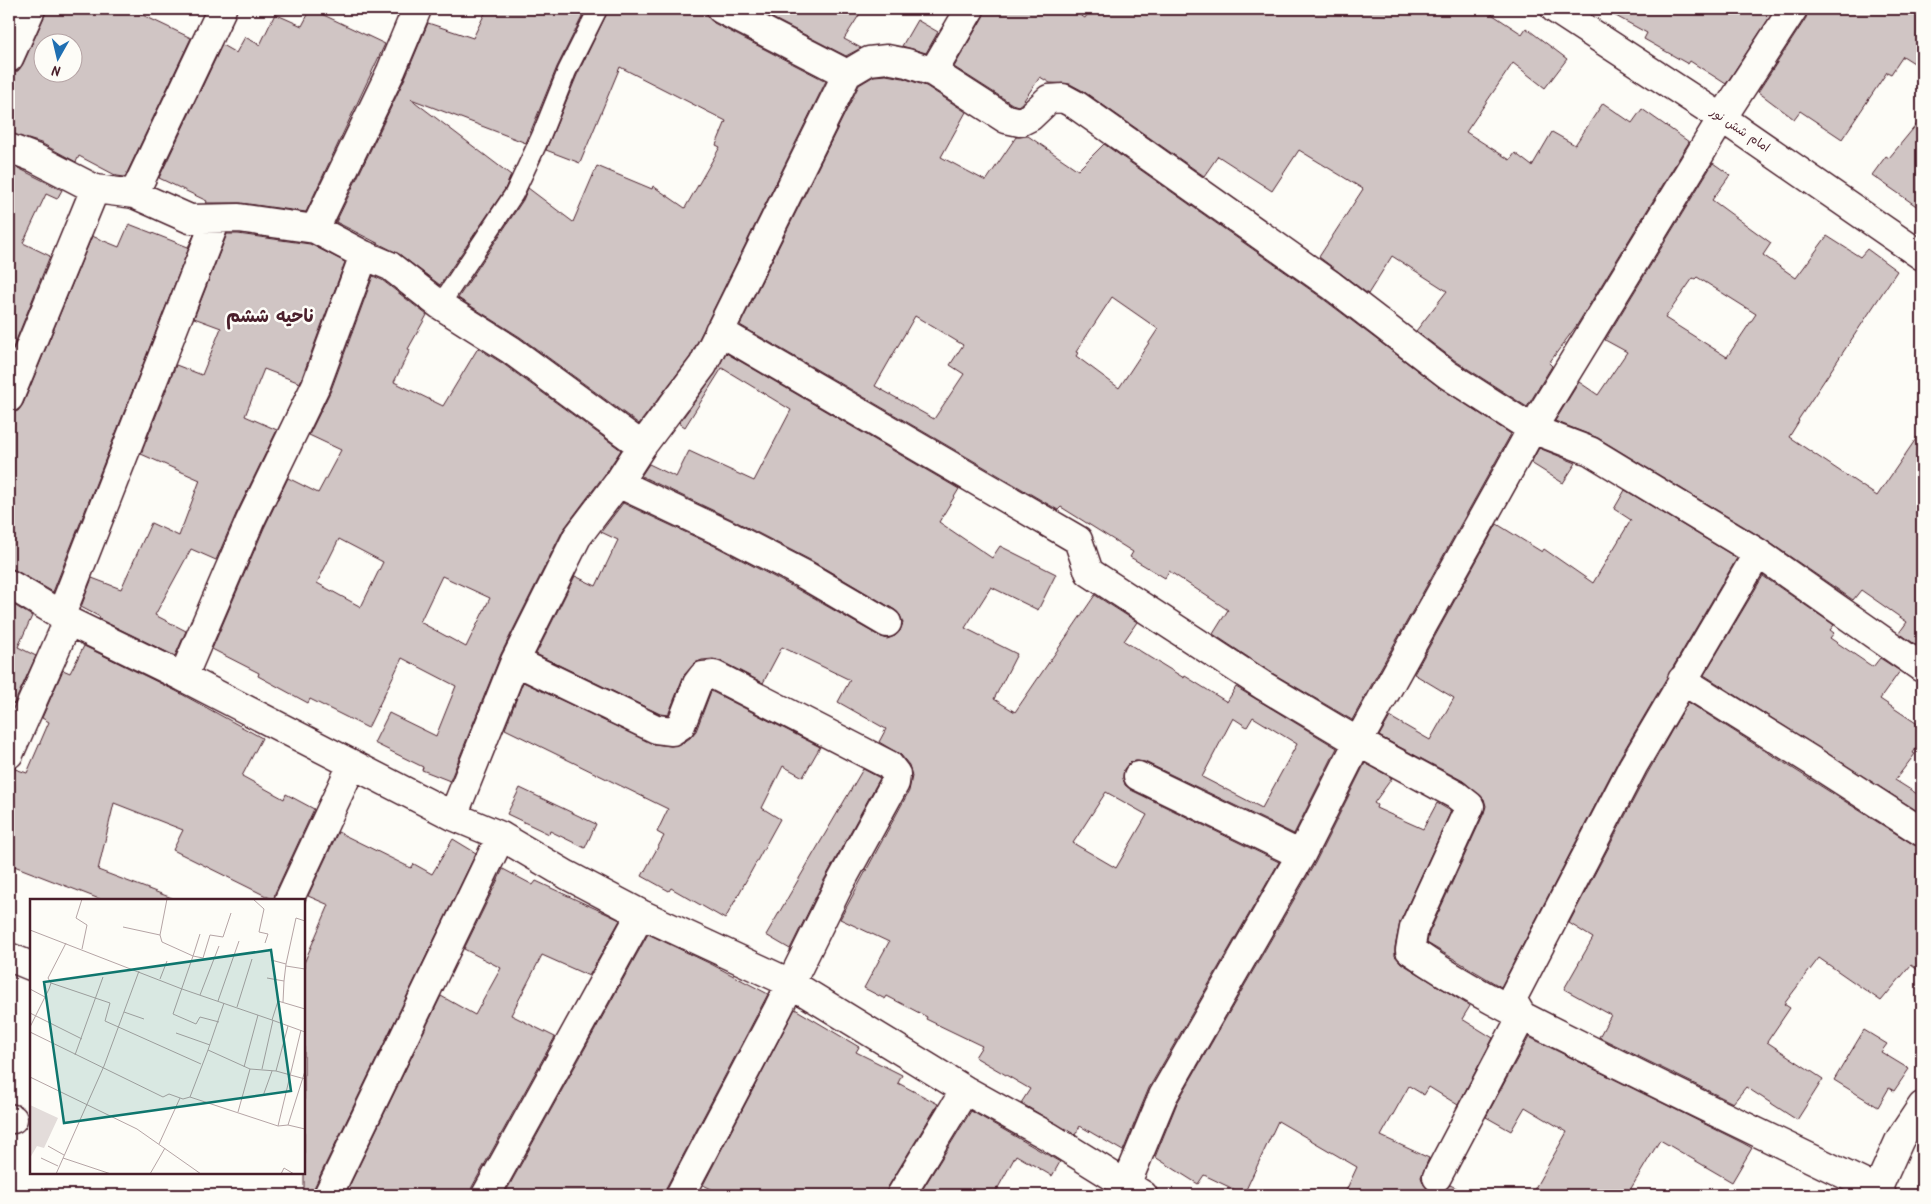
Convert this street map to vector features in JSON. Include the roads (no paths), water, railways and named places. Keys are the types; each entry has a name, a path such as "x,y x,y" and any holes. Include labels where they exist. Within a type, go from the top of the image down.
{"street":[{"path":"9,58 31,9"},
{"path":"134,194 222,9"},
{"path":"315,230 391,71 417,9"},
{"path":"721,9 847,74"},
{"path":"933,72 970,9"},
{"name":"امام شش نور","path":"1555,9 1722,118 1922,256"},
{"path":"9,584 64,618 453,816 501,836 567,875 642,914 790,983 965,1090 1048,1136 1134,1190 1163,1096 1301,855 1358,742 1532,429 1722,118 1793,9"},
{"path":"453,816 515,661 577,537 703,365 847,74 869,61 887,59 933,72 1006,119 1020,122 1030,117 1049,99 1063,98 1076,105 1331,285 1448,375 1532,429 1590,451 1758,553 1922,668"},
{"path":"9,148 35,158 95,189 134,194 190,219 216,220 239,218 315,230 390,266 440,305 511,350 642,446"},
{"path":"9,398 95,189"},
{"path":"9,754 64,618 216,220"},
{"path":"183,677 250,521 316,385 364,255"},
{"path":"719,332 1078,540 1089,572 1264,686 1358,742 1456,795 1470,806 1414,928 1410,950 1429,963 1522,1016 1880,1193 1900,1139 1922,1106"},
{"path":"618,483 724,532 805,574 887,622"},
{"path":"1522,1016 1512,999 1633,766 1758,553"},
{"path":"515,661 656,729 672,731 681,725 697,684 703,676 714,675 889,765 896,774 894,783 838,887 680,1195"},
{"path":"1682,680 1922,832"},
{"path":"289,899 352,765"},
{"path":"1138,776 1301,855"},
{"path":"328,1195 501,836"},
{"path":"486,1195 642,914"},
{"path":"9,957 30,966"},
{"path":"1437,1177 1522,1016"},
{"path":"901,1195 965,1090"}],"lane":[{"path":"440,305 514,194 542,136 567,71 598,9"}],"district":[{"name":"ناحیه ششم","path":"270,317"}]}
